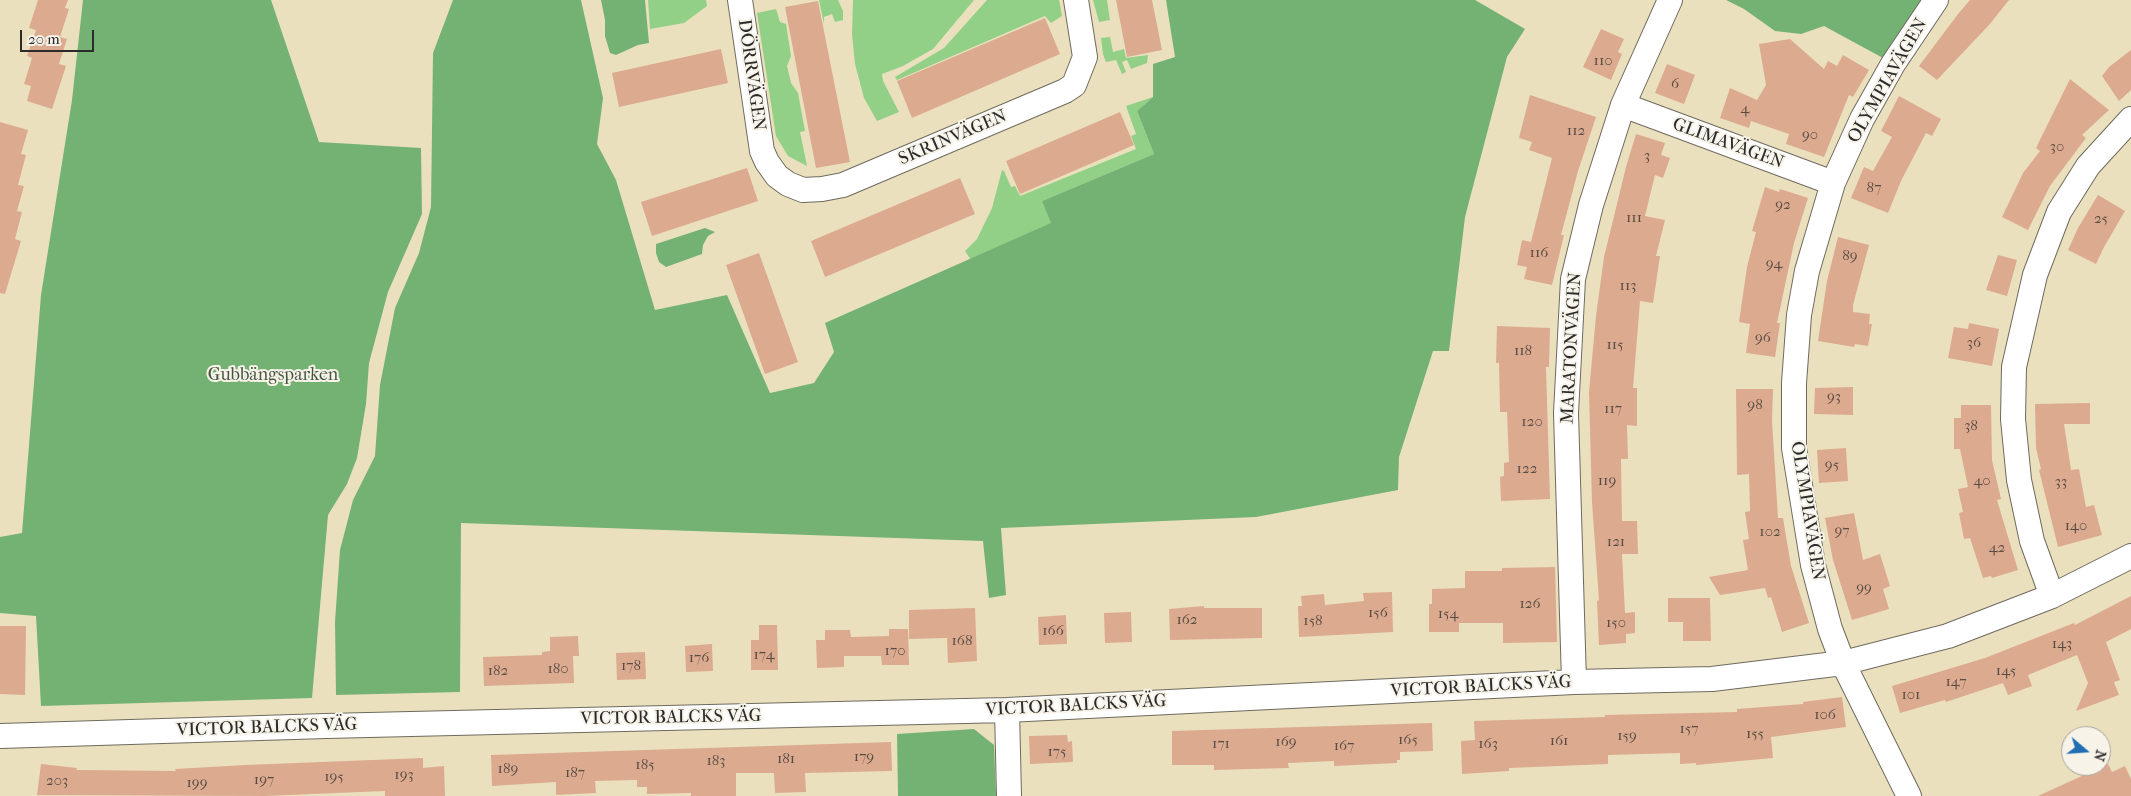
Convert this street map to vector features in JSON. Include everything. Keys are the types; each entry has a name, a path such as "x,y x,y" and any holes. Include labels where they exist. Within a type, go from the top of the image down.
{"street":[{"name":"DÖRRVÄGEN","path":"740,0 762,151"},
{"name":"SKRINVÄGEN","path":"762,151 777,176 788,184 803,190 843,185 1065,91 1074,84 1085,57 1076,0"},
{"name":"MARATONVÄGEN","path":"1574,682 1566,413 1573,279 1591,205 1623,105 1670,0"},
{"name":"OLYMPIAVÄGEN","path":"1909,796 1843,662 1830,629 1813,565 1794,448 1794,383 1799,315 1808,271 1833,183 1871,103 1893,64 1936,0"},
{"name":"GLIMAVÄGEN","path":"1623,105 1833,183"},
{"path":"2052,596 2032,541 2019,480 2012,419 2014,367 2035,275 2059,212 2088,166 2131,119"},
{"name":"VICTOR BALCKS VÄG","path":"0,736 316,726 1007,710 1574,682 1712,679 1843,662 1948,636 2052,596 2131,556"},
{"path":"1007,710 1009,796"}],"green space":[{"name":"Gubbängsparken","path":"83,0 271,0 319,142 421,148 422,214 388,292 369,363 366,404 357,458 347,484 328,515 312,698 41,706 36,616 0,613 0,537 22,533 41,295 72,100"},
{"path":"453,0 581,0 603,98 597,144 616,180 655,310 727,295 770,393 814,383 834,352 825,323 1051,223 1042,201 1154,154 1137,111 1153,97 1153,64 1175,57 1166,0 1475,0 1525,29 1507,57 1465,217 1449,351 1433,351 1399,457 1398,490 1256,517 1001,528 1006,595 989,598 983,541 461,523 460,692 336,695 335,622 340,550 353,500 375,456 380,385 395,308 419,253 431,207 433,53"},
{"path":"601,0 645,0 649,43 638,45 616,55 610,53 605,36 605,20"},
{"path":"648,0 706,0 707,6 684,23 650,29"},
{"path":"819,0 838,0 843,11 843,20 835,22 832,14 824,17 824,24"},
{"path":"853,0 974,0 933,49 903,66 882,74 883,81 899,112 877,121 864,98 855,64 852,34"},
{"path":"987,0 1059,0 1062,16 1051,23 1045,16 897,80 895,77 944,48"},
{"path":"1093,0 1107,0 1110,20 1099,22"},
{"path":"1726,0 1926,0 1883,58 1824,26 1801,34 1775,31 1744,9"},
{"path":"776,9 780,22 786,24 791,56 787,66 791,83 798,93 805,131 800,132 807,166 788,156 776,136 757,13"},
{"path":"1110,37 1113,52 1124,49 1126,58 1148,55 1147,63 1131,69 1127,60 1122,62 1126,72 1122,74 1116,60 1106,62 1103,54 1101,38"},
{"path":"1153,97 1137,111 1154,154 1042,201 1052,223 971,260 965,251 977,239 992,208 1002,170 1011,187 1015,186 1020,196 1136,149 1131,136 1136,134 1126,106"},
{"path":"705,228 715,232 708,236 703,245 702,254 666,267 659,262 656,244"},
{"path":"974,729 994,745 996,796 898,796 897,734"}],"building":[{"path":"38,0 68,0 65,8 69,9 60,37 67,39 59,64 66,66 52,109 27,101 31,86 24,84 32,58 27,56 36,30 29,28"},
{"path":"1116,0 1152,0 1162,50 1127,57"},
{"path":"1970,0 2009,0 1989,25 1937,80 1919,66"},
{"path":"818,1 850,162 816,168 785,7"},
{"path":"1045,18 1060,54 912,118 897,81"},
{"path":"1601,29 1624,39 1618,52 1622,54 1611,80 1583,67"},
{"path":"1790,39 1824,69 1828,61 1837,66 1843,55 1869,70 1853,97 1849,95 1824,157 1786,144 1789,134 1751,121 1749,128 1720,118 1730,88 1757,100 1766,85 1759,44"},
{"path":"721,49 728,83 619,107 612,73"},
{"path":"2131,50 2131,90 2119,101 2102,76 2109,67"},
{"path":"1667,64 1695,75 1684,104 1655,93"},
{"path":"2070,79 2109,110 2082,135 2086,138 2050,186 2028,230 2002,217 2023,173 2040,151 2036,148"},
{"path":"1530,95 1596,117 1578,171 1561,235 1564,235 1552,285 1524,279 1527,267 1517,265 1522,240 1531,242 1552,158 1529,150 1532,142 1519,138"},
{"path":"1899,96 1941,119 1932,136 1926,133 1901,181 1888,213 1851,198 1864,167 1873,171 1892,137 1881,131"},
{"path":"1120,112 1134,145 1020,194 1006,161"},
{"path":"0,122 28,130 21,154 26,155 18,185 24,186 17,211 22,212 15,239 21,241 5,294 0,293"},
{"path":"1636,134 1665,143 1661,155 1670,158 1663,178 1655,175 1645,216 1665,220 1656,256 1660,256 1653,303 1640,301 1633,388 1637,388 1637,426 1627,425 1628,459 1621,459 1622,521 1637,521 1638,554 1622,554 1625,613 1635,612 1635,633 1626,634 1626,643 1599,645 1597,601 1599,600 1592,502 1589,392 1604,257"},
{"path":"747,168 758,201 652,236 641,202"},
{"path":"960,178 975,214 825,277 811,241"},
{"path":"1765,187 1779,192 1780,189 1808,198 1794,243 1777,323 1780,323 1775,357 1746,353 1750,324 1739,322 1747,267 1756,232 1752,231"},
{"path":"2098,195 2125,211 2096,264 2068,250 2078,228"},
{"path":"1838,237 1869,245 1853,305 1853,312 1870,314 1869,324 1872,324 1868,346 1855,344 1854,347 1818,341 1827,281"},
{"path":"759,253 798,362 765,374 726,265"},
{"path":"1998,255 2017,260 2007,296 1986,290"},
{"path":"1969,323 1999,329 1992,366 1948,358 1954,327 1968,329"},
{"path":"1497,326 1550,328 1549,367 1546,367 1550,499 1501,501 1500,477 1504,476 1504,463 1509,462 1507,412 1500,412 1499,363 1496,363"},
{"path":"1853,387 1853,415 1814,414 1815,388"},
{"path":"1736,389 1773,389 1772,421 1778,518 1783,518 1791,566 1809,623 1782,632 1771,597 1768,598 1765,588 1720,595 1709,577 1748,570 1743,540 1749,539 1745,512 1750,511 1749,474 1737,475"},
{"path":"2090,403 2090,424 2064,424 2071,470 2079,469 2086,507 2094,505 2102,535 2058,547 2039,470 2041,469 2036,448 2035,404"},
{"path":"1961,405 1991,405 1992,460 2001,499 1997,500 2018,570 1992,578 1991,576 1983,578 1970,538 1964,539 1959,513 1963,512 1958,489 1968,487 1960,449 1954,449 1954,418 1961,418"},
{"path":"1846,448 1848,481 1819,483 1817,450"},
{"path":"1854,513 1863,560 1880,554 1890,586 1883,589 1889,609 1852,620 1833,560 1825,518"},
{"path":"1555,567 1557,642 1503,643 1503,623 1459,623 1459,632 1429,632 1429,604 1432,604 1432,589 1465,588 1465,571 1502,571 1502,568"},
{"path":"1392,592 1393,632 1299,637 1298,606 1302,606 1301,596 1324,594 1325,605 1364,601 1363,593"},
{"path":"2131,596 2131,629 2106,642 2120,680 2114,682 2119,695 2076,711 2088,683 2077,655 2028,675 2032,686 2008,695 2003,683 1946,702 1945,700 1900,713 1892,686 1985,658 2074,623 2075,625"},
{"path":"1668,598 1710,598 1711,641 1683,641 1683,622 1668,622"},
{"path":"1204,606 1204,608 1262,608 1262,638 1170,640 1169,609"},
{"path":"975,608 977,661 948,663 947,638 909,639 909,610"},
{"path":"1131,612 1132,642 1105,643 1104,613"},
{"path":"1066,615 1067,644 1039,645 1038,617"},
{"path":"759,625 777,625 778,670 751,670 751,640 759,640"},
{"path":"0,626 26,626 25,695 0,694"},
{"path":"889,629 908,629 909,665 882,665 881,656 844,656 844,667 817,668 816,640 825,640 825,630 850,630 851,637 889,636"},
{"path":"578,636 579,656 573,656 574,683 484,686 483,657 542,655 542,652 550,651 550,637"},
{"path":"712,644 713,671 686,672 685,646"},
{"path":"645,652 646,679 617,680 616,653"},
{"path":"1842,697 1846,727 1771,737 1773,758 1696,765 1696,763 1680,764 1680,753 1608,755 1608,764 1509,768 1509,771 1462,774 1461,741 1475,740 1474,721 1605,717 1605,715 1737,712 1737,709 1803,704 1803,702"},
{"path":"1432,723 1433,751 1400,752 1400,760 1397,760 1397,763 1334,766 1334,761 1288,763 1289,768 1214,770 1214,765 1172,765 1172,731"},
{"path":"1067,735 1068,742 1072,741 1073,762 1030,764 1029,736"},
{"path":"891,742 892,771 805,773 806,792 775,793 774,773 736,773 736,796 691,796 691,793 647,794 647,787 637,787 637,780 595,781 596,793 556,795 556,782 492,786 491,755"},
{"path":"423,758 423,768 444,766 445,796 385,796 385,791 265,796 37,795 41,764 77,768 76,770 176,771 175,769 245,765"},
{"path":"2125,766 2131,779 2131,796 2038,796 2082,776 2111,776 2111,770 2112,772"}]}
